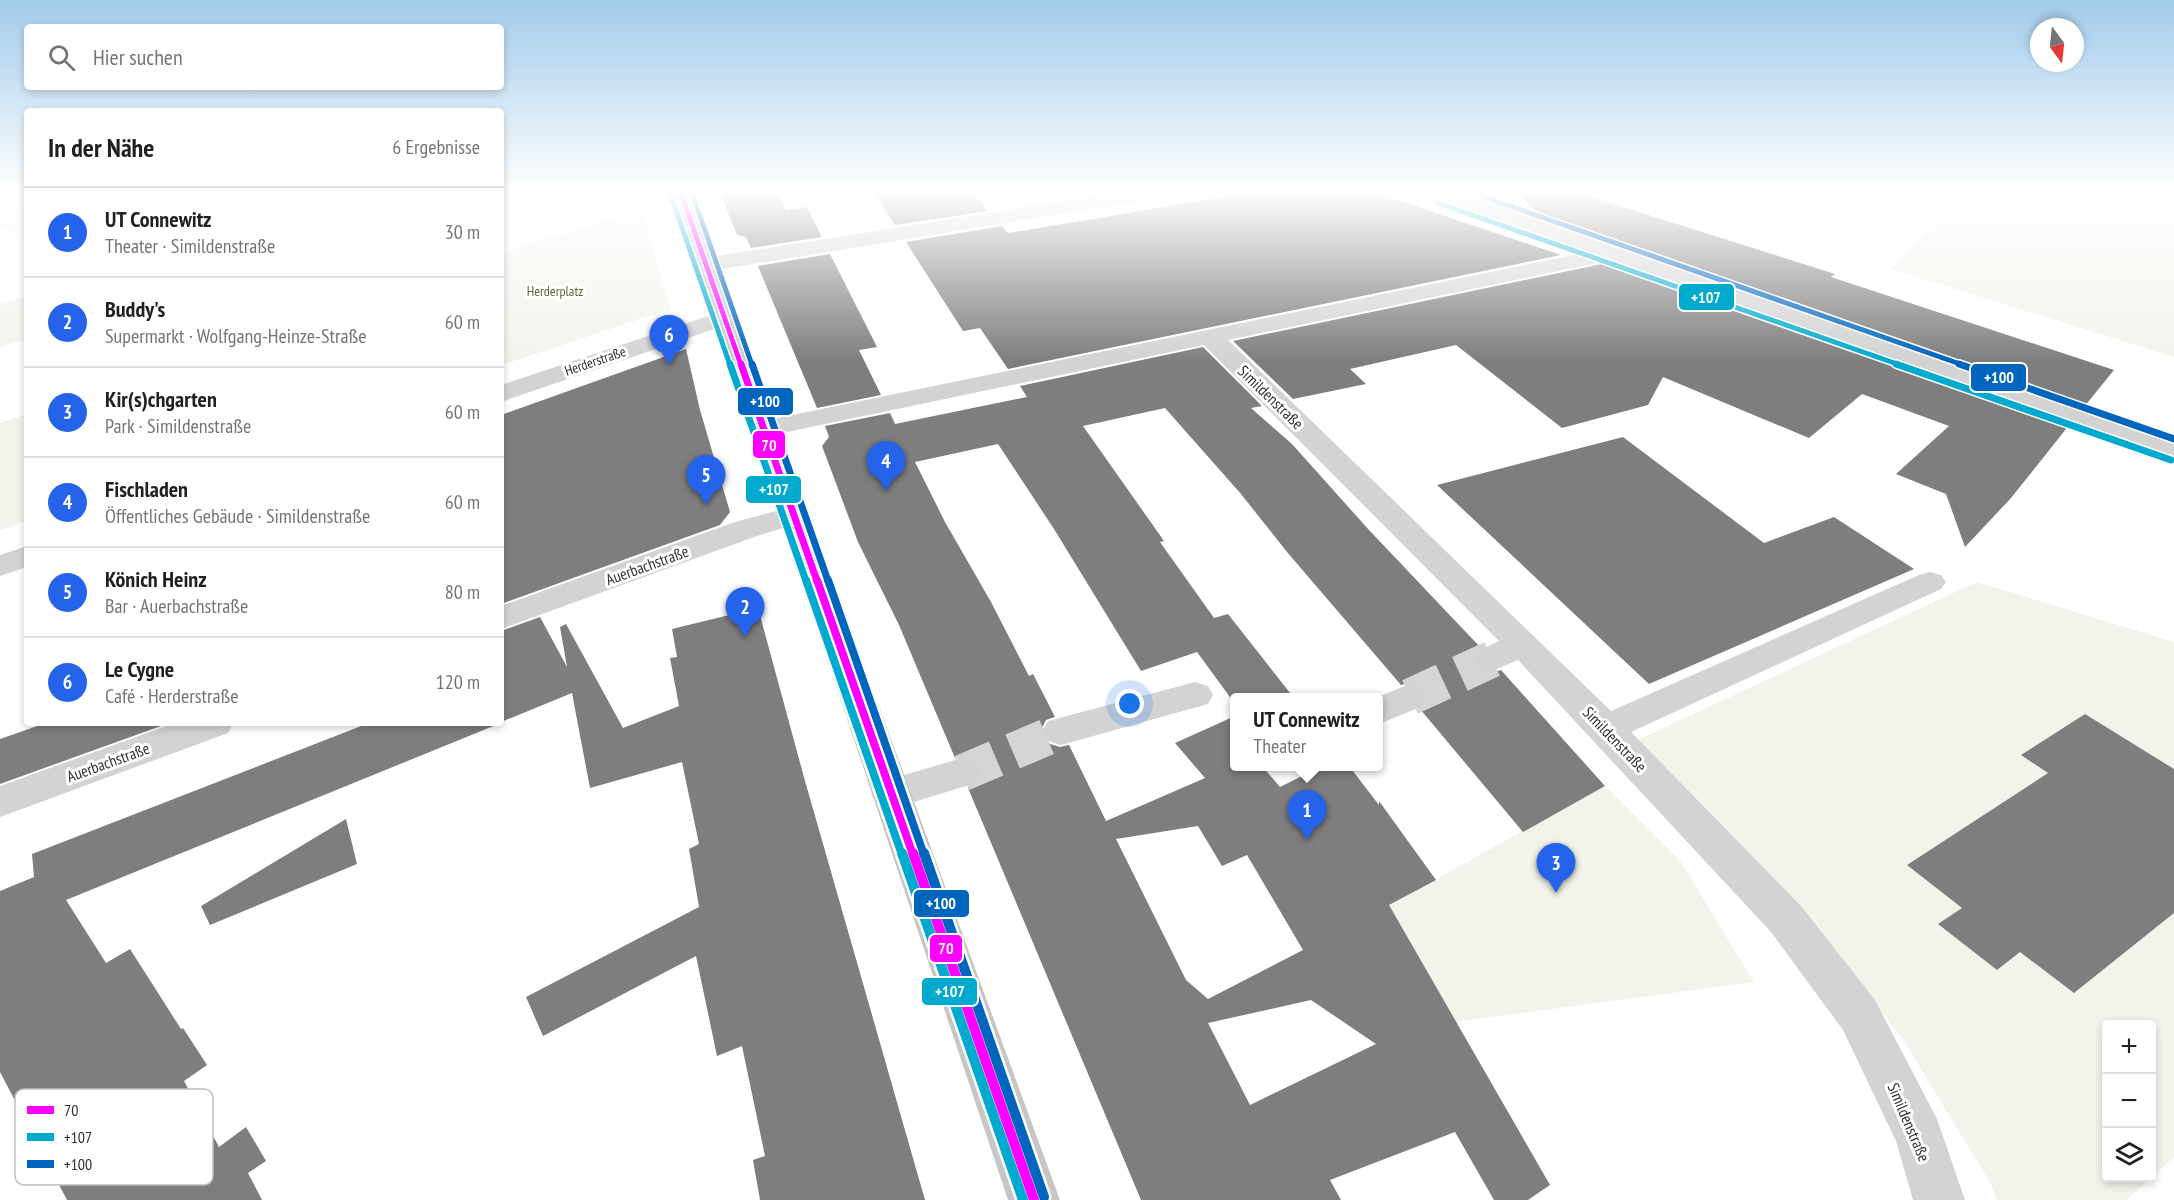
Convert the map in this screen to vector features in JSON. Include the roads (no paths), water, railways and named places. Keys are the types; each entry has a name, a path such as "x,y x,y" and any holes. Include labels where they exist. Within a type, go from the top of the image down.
{"main road":[{"path":"700,249 1034,1200"}],"street":[{"path":"705,265 804,249"},
{"path":"1604,249 2174,450"},
{"path":"763,429 1614,253"},
{"name":"Herderstraße","path":"504,393 723,318"},
{"name":"Simildenstraße","path":"1210,338 1522,644 1786,919 1859,1015 1919,1137 1939,1200"},
{"name":"Auerbachstraße","path":"504,617 746,529 794,515"},
{"path":"0,566 24,557"},
{"path":"1605,729 1930,582"},
{"path":"1492,659 1522,644"},
{"path":"1061,731 1195,694"},
{"name":"Auerbachstraße","path":"0,802 207,726"},
{"path":"891,794 962,773"}],"tunnel":[{"path":"1410,697 1492,659"},
{"path":"962,773 1061,731"}],"place":[{"name":"Le Cygne","path":"669,365"},
{"name":"Fischladen","path":"886,491"},
{"name":"Könich Heinz","path":"706,505"},
{"name":"Buddy's","path":"745,637"},
{"name":"UT Connewitz","path":"1307,840"},
{"name":"Kir(s)chgarten","path":"1556,893"}],"park label":[{"name":"Herderplatz","path":"555,291"}]}
